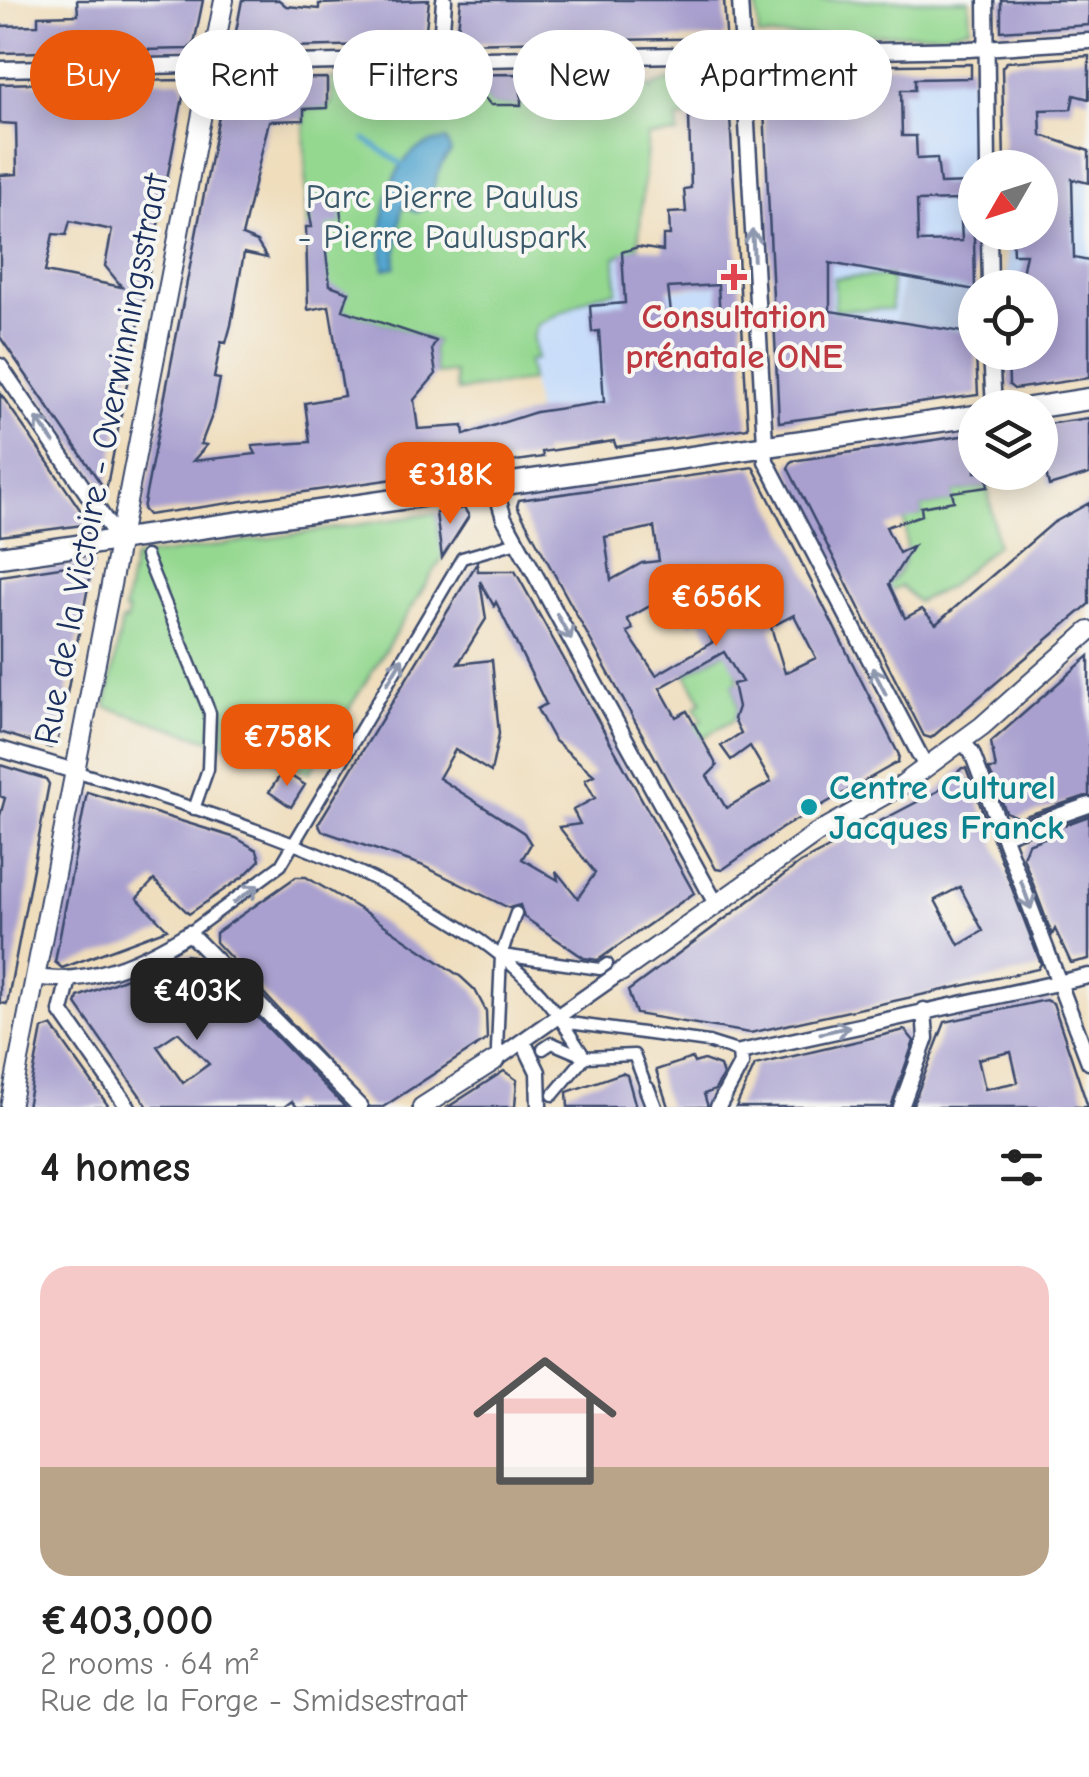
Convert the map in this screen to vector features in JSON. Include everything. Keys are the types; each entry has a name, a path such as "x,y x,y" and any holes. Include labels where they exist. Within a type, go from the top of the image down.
{"main road":[{"path":"1058,404 1089,399"},
{"path":"0,557 958,419"}],"street":[{"name":"Rue de la Victoire - Overwinningsstraat","path":"218,30 224,0"},
{"path":"442,30 444,0"},
{"path":"740,0 741,30"},
{"path":"986,0 988,150"},
{"path":"892,50 1089,40"},
{"path":"493,59 665,56"},
{"path":"0,68 175,65"},
{"name":"Rue de la Victoire - Overwinningsstraat","path":"10,1107 201,120"},
{"path":"746,120 766,461 926,767"},
{"path":"0,366 118,540"},
{"path":"494,485 517,542 716,902"},
{"path":"34,978 68,983 157,953 274,874 462,558 517,542"},
{"path":"146,556 210,712 208,768 194,809"},
{"path":"422,1107 496,1055 523,1041 614,968 817,833 926,767 1089,631"},
{"path":"962,740 972,753 1089,1062"},
{"path":"0,748 194,809 291,845 453,920 501,954 552,1010"},
{"path":"1004,835 1089,806"},
{"path":"496,1055 501,954 516,912"},
{"path":"190,933 360,1107"},
{"path":"501,954 600,970 614,968"},
{"path":"585,1057 562,1022 648,1033 740,1052 1089,976"},
{"path":"68,983 60,1010 128,1107"},
{"path":"901,1107 926,1038 924,1010"},
{"path":"634,1054 648,1033"},
{"path":"523,1041 538,1072 539,1107"},
{"path":"543,1049 552,1043 585,1057 634,1054"},
{"path":"718,1107 741,1064 740,1052"},
{"path":"634,1054 654,1107"},
{"path":"557,1094 585,1057"}],"shaded area":[{"path":"971,64 972,150 958,150 958,250 974,250 974,270 958,270 958,331 773,303 764,120 892,120 892,65"},
{"path":"1050,137 1089,151 1089,327 1058,302 1058,270 1007,270 1006,250 1058,250 1058,150 1004,150 1004,141"},
{"path":"638,247 655,249 659,291 718,285 720,318 673,321 673,333 616,447 613,441 542,452 528,360 533,331 544,319 596,295 609,295 615,257"},
{"path":"902,276 958,287 958,331 896,322"}],"green space":[{"path":"756,0 969,0 970,27 948,33 758,30"},
{"name":"Parc Pierre Paulus - Pierre Pauluspark","path":"331,78 333,120 493,120 493,105 513,105 513,120 645,120 645,84 652,90 652,86 665,82 665,120 677,120 678,134 648,136 638,247 615,257 617,291 596,295 537,325 533,338 536,359 528,361 531,381 457,391 454,372 436,374 432,349 436,341 308,299 304,120 313,120 313,109 327,108 332,102"},
{"path":"891,276 892,309 835,310 834,278"},
{"path":"988,490 997,544 947,588 917,602 901,586 884,594 881,588 897,575 905,558 904,518 922,515 921,507 953,501 952,492"},
{"path":"436,513 441,546 447,550 310,772 106,707 122,621 126,621 128,612 124,611 134,558"},
{"path":"725,652 736,666 738,683 733,684 738,708 734,720 685,747 678,735 702,721 695,707 702,702 686,674"}],"water":[{"path":"446,140 451,152 439,169 424,207 417,212 402,205 395,267 384,269 382,230 398,170 410,155 426,145"}],"building":[{"path":"77,0 203,0 197,30 175,30 175,49 155,50 155,30 30,30 30,52 0,53 0,26 38,25 38,16 78,15"},
{"path":"242,0 279,0 286,6 319,9 319,4 429,0 426,30 333,30 333,46 313,46 313,30 236,30"},
{"path":"461,0 724,0 726,30 665,30 665,39 645,39 645,30 513,30 513,42 493,42 493,30 458,30"},
{"path":"1001,0 1089,0 1089,25 1001,31"},
{"path":"1089,56 1089,99 1074,95 1071,109 1040,110 1041,135 1089,151 1089,183 1072,179 1074,258 1089,261 1089,378 1014,389 1009,385 1009,370 1058,370 1058,270 1023,270 1026,254 1013,254 1013,250 1058,250 1058,150 1004,150 1002,67 1007,62"},
{"path":"971,64 971,78 915,79 915,90 901,90 902,136 916,136 917,159 937,158 940,184 958,183 958,200 917,201 918,242 958,241 958,250 974,250 975,270 958,270 958,287 830,263 830,311 958,331 958,370 977,370 978,390 958,390 958,398 779,422 765,120 892,120 892,65"},
{"path":"493,74 513,74 513,105 493,105"},
{"path":"313,78 327,78 327,108 313,109"},
{"path":"175,80 175,120 179,120 106,491 0,337 0,175 17,174 16,124 0,123 0,84 30,83 30,120 155,120 155,81","holes":["70,221 112,230 105,266 122,287 45,272 53,234 66,235"]},
{"path":"218,120 304,120 269,121 242,236 257,242 267,258 244,253 231,325 226,343 221,342 214,378 220,379 214,410 201,444 207,445 193,461 256,454 252,446 310,442 305,403 344,396 329,306 308,310 306,227 312,227 307,198 331,195 333,208 340,207 342,224 327,226 326,253 330,285 349,292 343,310 436,341 432,349 436,374 414,400 418,429 463,426 464,435 536,412 604,402 599,331 592,332 590,306 625,303 622,252 638,247 663,251 663,235 670,235 669,213 686,212 684,189 691,188 689,120 730,120 748,428 616,447 614,441 542,452 543,457 148,515 143,509","holes":["718,285 720,318 672,321 668,288"]},
{"path":"0,393 30,436 90,524 0,536"},
{"path":"1089,418 1089,474 1058,483 1058,422"},
{"path":"958,437 958,490 966,490 952,492 954,501 921,507 922,515 886,527 899,553 913,546 889,584 905,618 922,609 936,624 1053,523 1089,503 1089,604 931,738 924,736 788,468 792,461"},
{"path":"753,467 899,755 898,762 782,828 722,870 716,869 517,506 519,500","holes":["654,527 659,561 642,563 611,580 605,537","657,602 667,620 683,612 690,624 700,619 713,642 656,675 627,632 633,629 627,619","794,615 816,658 785,673 771,627","724,652 742,682 733,684 738,707 734,719 741,733 721,746 731,760 750,746 771,782 726,808 707,776 717,766 687,711 676,717 660,688"]},
{"path":"464,508 469,516 442,558 436,513"},
{"path":"93,562 57,744 51,748 0,732 0,576"},
{"path":"477,563 478,571 515,571 694,893 598,960 584,958 524,917 520,905 509,908 421,865 322,831 318,824","holes":["480,581 494,606 496,602 546,704 537,709 554,740 594,775 585,780 595,798 573,810 580,824 559,827 595,873 578,898 556,871 558,880 522,859 531,844 524,833 439,778 455,750 491,772 499,734 492,660 458,664 486,619"]},
{"path":"1089,656 1089,795 1019,818 1006,812 989,769 996,769 991,742"},
{"path":"0,765 46,779 49,784 7,1004 0,1003 0,816 5,798 0,796"},
{"path":"966,768 1041,964 1038,969 750,1033 636,1014 628,991 800,863 938,791","holes":["960,887 983,931 959,945 935,900"]},
{"path":"283,771 305,785 291,807 269,792"},
{"path":"87,792 236,838 257,850 260,860 244,876 189,914 154,880 137,898 167,929 62,968 55,962"},
{"path":"1089,816 1089,959 1071,963 1055,929 1052,935 1023,857 1028,844 1052,835 1045,832"},
{"path":"296,877 306,877 368,914 461,977 475,990 486,1011 487,1039 383,1107 370,1107 216,942 216,933"},
{"path":"185,955 193,956 345,1107 297,1107 292,1101 284,1107 148,1107 76,1004 78,997","holes":["178,1032 209,1064 183,1083 157,1046"]},
{"path":"1046,1000 1053,1003 1088,1107 912,1107 945,1022","holes":["1011,1052 1018,1082 985,1089 978,1059"]},
{"path":"52,1026 109,1107 27,1107 42,1029"},
{"path":"905,1030 914,1041 891,1107 736,1107 755,1065"},
{"path":"692,1058 694,1063 704,1060 720,1066 723,1075 715,1090 704,1094 708,1107 668,1107 656,1070"},
{"path":"504,1071 517,1080 515,1107 448,1107"},
{"path":"622,1073 627,1075 636,1107 568,1107 567,1092"}],"waterway":[{"path":"365,139 401,164"}],"place":[{"name":"Consultation prénatale ONE","path":"734,277"},
{"name":"Centre Culturel Jacques Franck","path":"809,807"}]}
